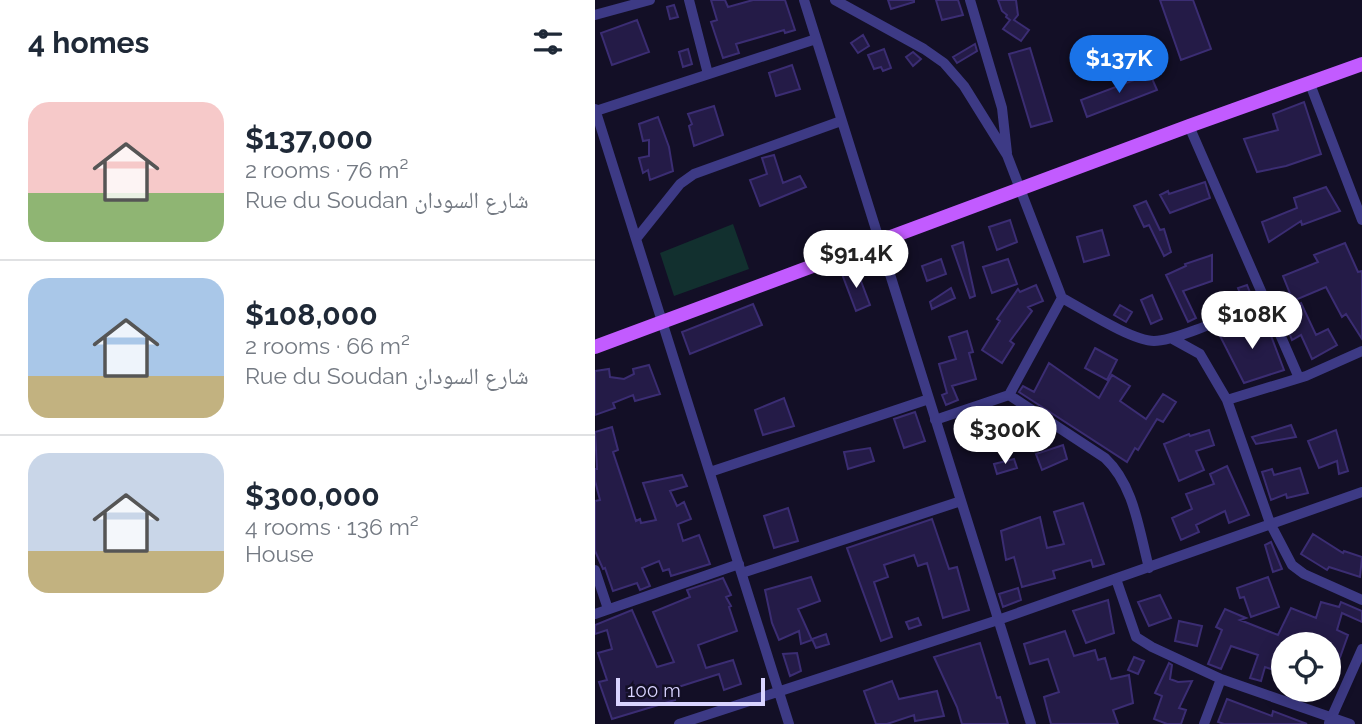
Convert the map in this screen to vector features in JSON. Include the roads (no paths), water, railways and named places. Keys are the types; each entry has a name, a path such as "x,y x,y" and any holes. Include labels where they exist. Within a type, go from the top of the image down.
{"main road":[{"path":"595,347 1362,64"}],"street":[{"path":"595,15 650,0"},
{"path":"689,0 708,74"},
{"path":"804,0 1031,724"},
{"path":"835,0 924,49 944,63 964,86 1007,155 1062,298 1139,338 1152,341 1171,338 1266,302"},
{"path":"970,0 1002,108 1007,155"},
{"path":"789,724 595,110 816,39"},
{"path":"1310,84 1362,220"},
{"path":"636,239 687,178 841,121"},
{"path":"1189,126 1299,378"},
{"path":"935,420 1009,395 1062,298"},
{"path":"1171,338 1200,354 1227,400 1271,523 1284,554 1292,565 1304,574 1362,600"},
{"path":"1227,400 1299,378 1362,351"},
{"path":"1009,395 1105,458 1115,468 1127,488 1149,568"},
{"path":"710,471 929,399"},
{"path":"679,724 998,620 1362,492"},
{"path":"595,614 961,501"},
{"path":"595,570 608,609"},
{"path":"1116,579 1136,637 1151,647 1221,679 1330,721 1350,724"},
{"path":"1330,721 1362,649"},
{"path":"1204,724 1221,679"}]}
